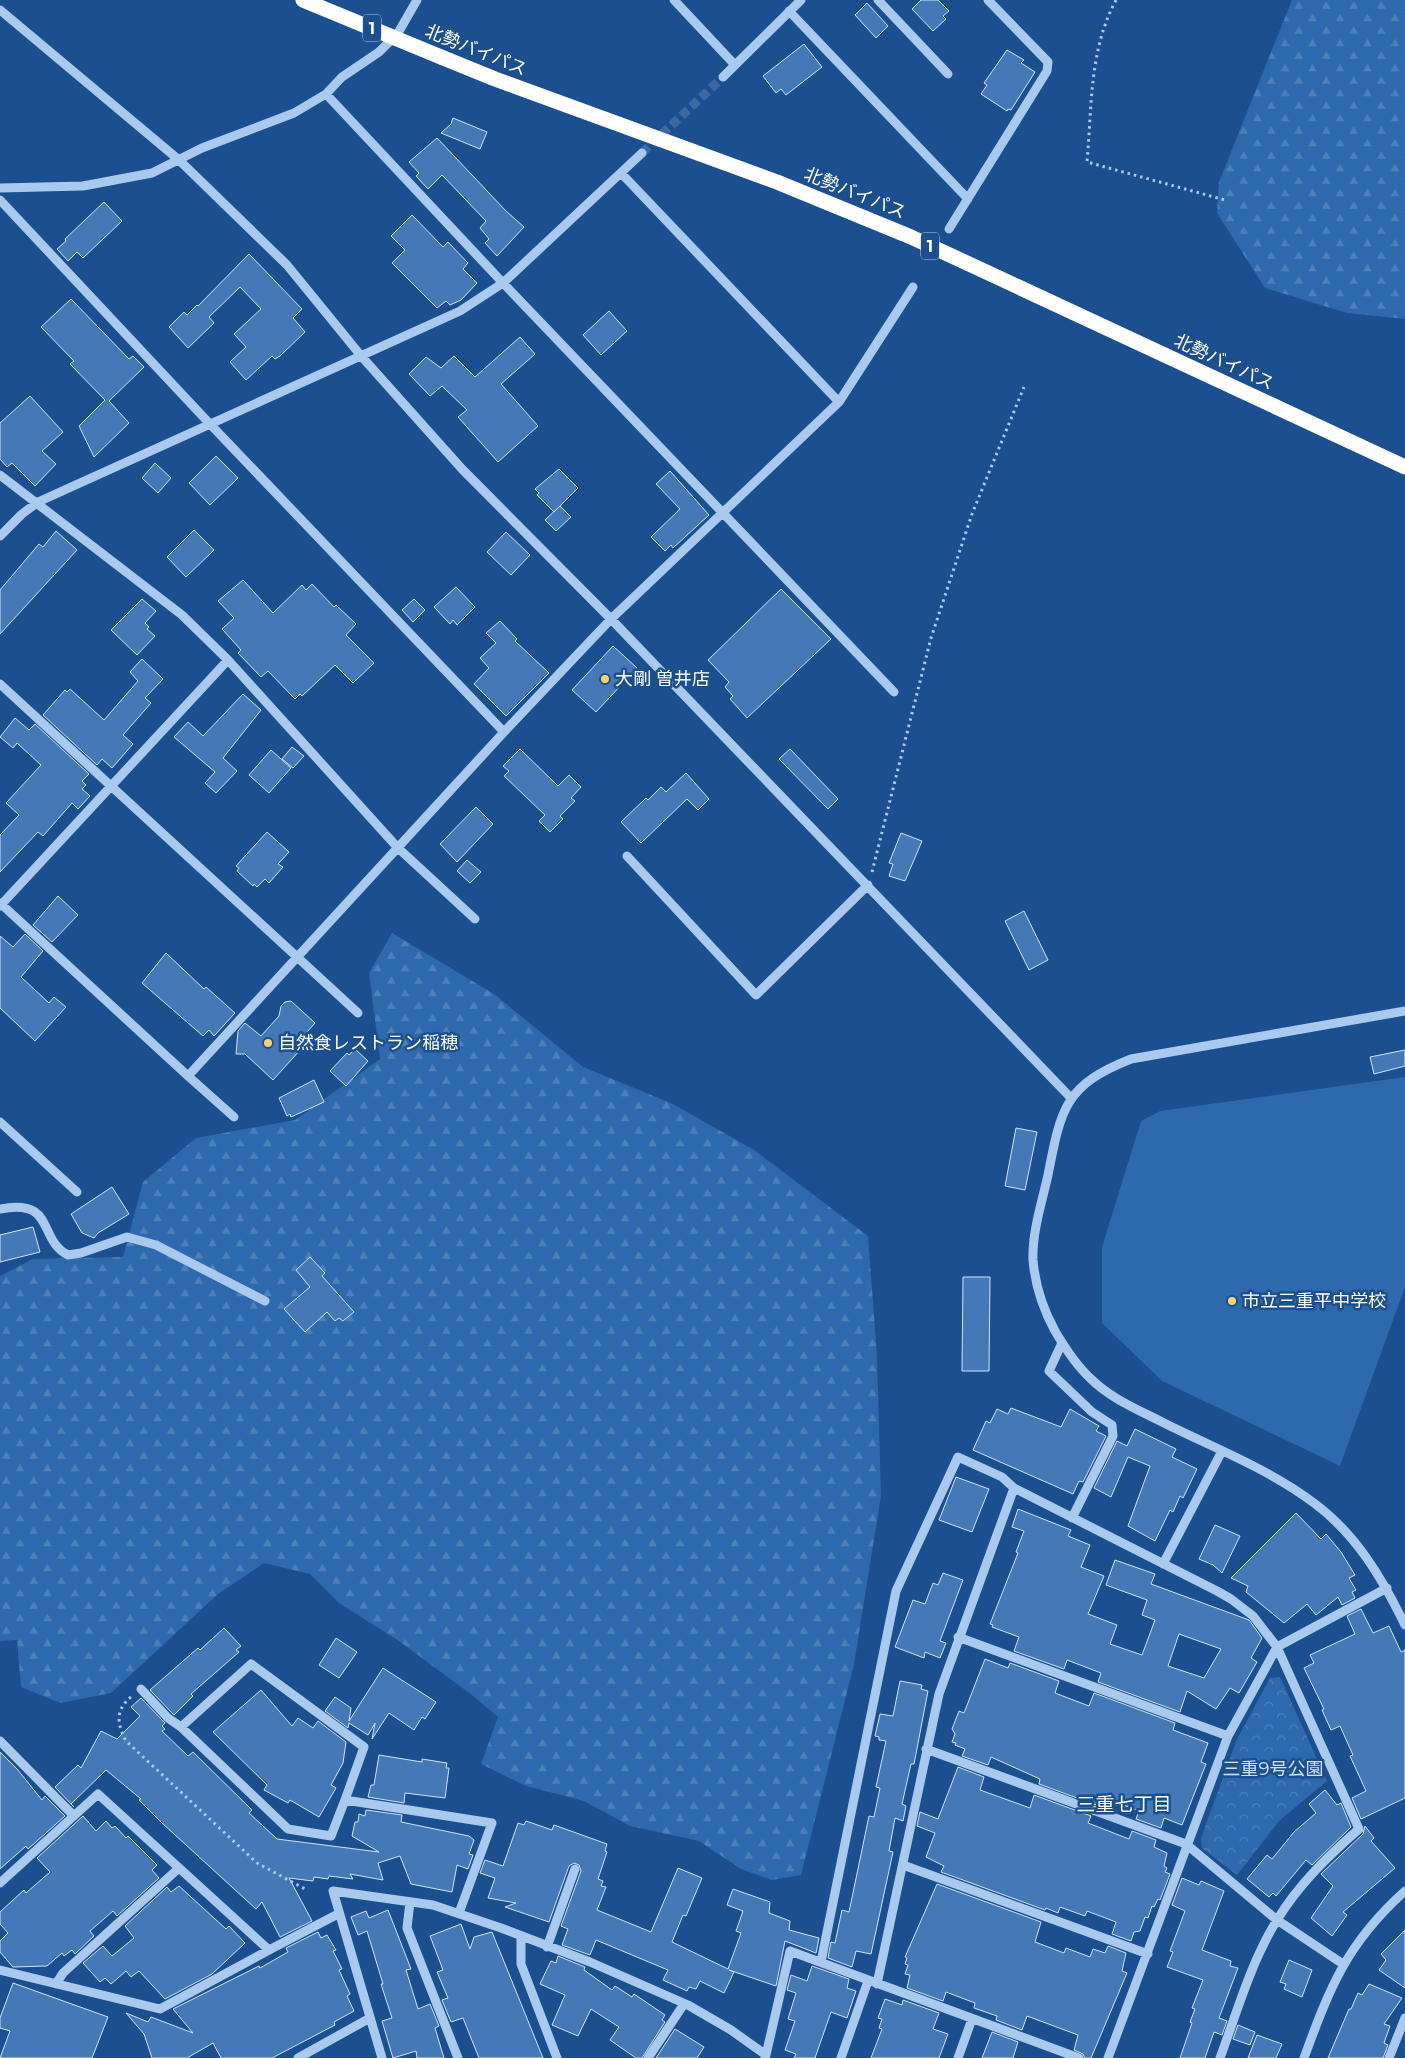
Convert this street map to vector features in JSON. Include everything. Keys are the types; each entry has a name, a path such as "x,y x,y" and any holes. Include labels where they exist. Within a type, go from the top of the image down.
{"highway":[{"name":"北勢バイパス","path":"303,0 496,79 777,182 911,237 1405,468"}],"street":[{"path":"0,188 82,186 152,173 202,148 294,113 326,94 342,78 379,52 398,33 417,0"},
{"path":"674,0 735,65"},
{"path":"723,77 801,0"},
{"path":"878,0 948,74"},
{"path":"949,229 1047,71 1048,62 988,0"},
{"path":"0,10 178,160 287,265 362,357 462,469 611,619 1071,1098"},
{"path":"789,12 968,199"},
{"path":"326,94 503,284 894,692"},
{"path":"0,536 22,514 38,502 460,311 503,284 642,153"},
{"path":"621,173 839,402"},
{"path":"0,200 209,423 504,732"},
{"path":"188,1076 504,732 611,619 724,514 839,402 913,287"},
{"path":"0,475 23,494 38,502 182,615 228,660 398,848 474,919"},
{"path":"228,660 1,904 234,1118"},
{"path":"0,684 358,1013"},
{"path":"627,856 756,995 868,885"},
{"path":"1405,1011 1131,1059 1108,1068 1085,1082 1071,1098 1056,1134 1033,1259 1040,1297 1062,1343 1091,1379 1115,1398 1278,1480 1315,1503 1361,1549 1387,1588 1405,1624"},
{"path":"0,1122 77,1192"},
{"path":"0,1209 30,1208 46,1223 59,1249 68,1255 81,1253 127,1237 134,1237 156,1245 265,1301"},
{"path":"1062,1343 1049,1371 1092,1412 1112,1425 1113,1436 1072,1518"},
{"path":"1163,1564 1222,1451"},
{"path":"821,1962 896,1591 958,1457 1002,1478 1014,1488 1231,1599 1262,1626 1277,1647 1359,1829 1327,1856 1303,1884 1277,1920 1254,1966 1220,2058"},
{"path":"841,2058 872,1982 903,1865 939,1694 958,1637 1014,1488"},
{"path":"1108,2058 1148,1954 1186,1844 1228,1736 1277,1647 1387,1588"},
{"path":"958,1637 1228,1736"},
{"path":"141,1689 168,1718 180,1727 288,1829 331,1836 364,1747 251,1664 180,1727"},
{"path":"0,1741 74,1816"},
{"path":"926,1749 1186,1844 1277,1920 1343,1964"},
{"path":"0,1883 98,1794 269,1950"},
{"path":"345,1800 492,1823 459,1913"},
{"path":"903,1865 1148,1954"},
{"path":"56,1984 63,1973 180,1868"},
{"path":"547,1947 575,1870"},
{"path":"382,2058 338,1914 333,1891 433,1905 590,1962 684,2004 732,2030 765,2057 790,1951 1080,2058"},
{"path":"1304,2058 1322,2007 1343,1964 1369,1928 1405,1891"},
{"path":"410,1902 407,1928 458,2058"},
{"path":"0,1970 160,2009 338,1914"},
{"path":"521,1937 521,1964 557,2058"},
{"path":"648,2058 684,2004"},
{"path":"298,2058 370,2018"},
{"path":"1389,2058 1405,2018"},
{"path":"958,2058 972,2019"}],"path":[{"path":"1116,0 1094,62 1087,162 1225,200"},
{"path":"868,885 931,638 972,514 1024,387"},
{"path":"141,1689 124,1703 118,1713 121,1731 126,1741 257,1863 307,1890"}],"green space":[{"path":"1292,0 1405,0 1405,319 1347,313 1265,288 1217,213 1219,182"},
{"path":"392,933 494,994 583,1067 673,1104 754,1150 868,1236 877,1356 881,1496 854,1664 801,1875 772,1880 741,1869 699,1841 630,1826 584,1801 526,1786 481,1764 498,1717 472,1695 399,1641 339,1603 310,1574 264,1563 218,1594 111,1693 60,1703 21,1687 17,1640 0,1641 0,1276 33,1259 123,1257 143,1182 196,1138 295,1120 380,1059 369,973"},
{"name":"市立三重平中学校","path":"1405,1077 1405,1287 1340,1466 1162,1381 1102,1323 1102,1247 1141,1121 1160,1111"},
{"name":"三重9号公園","path":"1280,1677 1327,1781 1280,1820 1237,1875 1202,1848 1201,1838 1237,1739 1270,1678"}],"building":[{"path":"921,0 938,0 949,11 943,16 946,19 933,31 912,9"},
{"path":"867,3 888,26 876,38 855,15"},
{"path":"804,44 822,67 786,95 781,89 776,93 763,76"},
{"path":"1007,50 1024,60 1021,63 1035,72 1011,110 1008,109 1007,111 981,94 987,85 984,83"},
{"path":"453,118 487,132 480,149 441,133 451,124"},
{"path":"437,138 506,211 524,227 497,256 485,243 489,239 480,228 486,221 442,175 428,189 416,176 419,173 409,162"},
{"path":"104,202 122,221 83,258 77,252 68,261 57,249"},
{"path":"412,215 443,247 448,242 468,263 463,269 477,283 461,300 450,305 446,301 437,308 392,263 405,250 391,236"},
{"path":"249,254 302,309 293,318 305,332 280,356 275,359 272,356 246,380 230,362 246,347 234,334 261,309 240,287 209,317 214,323 188,348 169,327 184,312 187,315 198,306"},
{"path":"71,299 129,359 133,356 144,367 109,401 129,423 94,457 79,426 105,400 70,364 74,361 41,327"},
{"path":"609,311 627,331 601,355 583,335"},
{"path":"520,337 535,354 501,384 538,426 498,462 458,417 467,410 442,386 430,396 409,374 426,357 441,368 454,356 475,377"},
{"path":"30,396 63,432 42,451 56,464 35,486 12,463 7,467 0,459 0,423"},
{"path":"216,456 238,478 210,505 189,483"},
{"path":"155,463 171,478 158,493 142,478"},
{"path":"559,469 578,488 554,512 537,495 539,493 535,489"},
{"path":"670,471 709,515 673,548 671,545 665,551 651,537 680,509 656,484"},
{"path":"560,506 571,517 556,531 545,520"},
{"path":"194,530 214,550 186,577 167,557"},
{"path":"56,531 77,550 0,634 0,590 39,544 43,547"},
{"path":"506,532 530,555 511,575 487,552"},
{"path":"243,580 273,613 302,585 306,590 312,584 334,607 336,605 356,624 346,635 374,663 353,683 335,665 302,696 300,694 295,699 268,671 261,677 238,653 241,650 222,629 234,618 218,601"},
{"path":"456,587 475,607 457,625 453,620 450,624 434,607"},
{"path":"781,589 831,639 747,718 730,699 733,696 725,687 729,682 708,660"},
{"path":"142,599 156,611 145,623 149,627 147,629 155,636 137,655 111,630"},
{"path":"414,599 425,610 413,622 402,610"},
{"path":"500,621 517,639 515,641 549,673 506,716 474,684 489,668 480,658 496,643 486,633"},
{"name":"大剛 曽井店","path":"613,646 637,668 596,712 572,690"},
{"path":"142,659 163,679 145,698 151,703 123,735 133,744 112,768 102,759 97,765 43,715 65,690 67,692 70,689 104,720 138,681 130,672"},
{"path":"243,694 261,710 223,758 237,771 216,793 205,783 215,772 174,737 188,722 203,736"},
{"path":"15,718 29,730 35,724 89,774 82,781 86,785 82,789 90,796 78,809 72,803 43,836 38,832 0,872 0,835 19,815 6,803 41,765 17,743 13,748 0,737"},
{"path":"292,747 304,756 293,768 282,759"},
{"path":"520,749 558,786 569,775 581,787 571,798 575,801 560,816 563,819 550,832 539,821 545,815 504,776 509,771 503,766"},
{"path":"790,749 838,799 828,809 779,759"},
{"path":"271,750 291,768 269,793 249,775"},
{"path":"686,773 709,799 698,810 687,799 641,843 621,822 646,798 648,800 661,787 666,792"},
{"path":"476,807 493,824 457,862 440,844"},
{"path":"267,832 289,852 278,864 283,867 269,883 265,879 257,887 254,884 253,886 237,871 239,868 236,866"},
{"path":"901,833 922,841 905,881 889,876 893,864 889,863"},
{"path":"467,860 481,872 470,883 457,871"},
{"path":"58,896 78,915 52,942 33,925"},
{"path":"1024,911 1048,960 1029,970 1005,921"},
{"path":"25,934 43,951 21,977 49,1003 54,997 66,1007 35,1041 0,1008 0,936 13,947"},
{"path":"166,953 204,989 206,987 235,1013 214,1036 209,1030 203,1036 142,983"},
{"path":"291,1001 315,1023 298,1042 301,1049 273,1080 245,1054 236,1054 238,1031 245,1023 261,1036 279,1016 281,1006 285,1002"},
{"path":"355,1049 368,1061 346,1086 330,1071 347,1053 349,1055"},
{"path":"1405,1050 1405,1066 1374,1074 1370,1057"},
{"path":"314,1080 324,1102 291,1117 290,1114 287,1116 279,1098"},
{"path":"1016,1128 1037,1132 1025,1190 1005,1186"},
{"path":"112,1187 129,1214 98,1233 94,1238 82,1233 71,1214"},
{"path":"33,1227 40,1252 0,1262 0,1235"},
{"path":"310,1257 325,1273 322,1276 354,1312 343,1321 339,1318 335,1321 327,1312 305,1332 284,1309 310,1287 296,1270"},
{"path":"963,1277 990,1277 989,1371 962,1371"},
{"path":"1011,1408 1061,1427 1070,1409 1099,1426 1096,1431 1106,1436 1083,1482 1079,1481 1073,1494 973,1450 986,1421 990,1423 997,1409 1008,1414"},
{"path":"1135,1429 1176,1449 1172,1457 1197,1469 1183,1498 1180,1496 1173,1512 1170,1510 1155,1541 1128,1526 1150,1466 1128,1457 1111,1497 1094,1488 1117,1441 1127,1446"},
{"path":"956,1477 989,1489 972,1532 939,1520"},
{"path":"1018,1509 1071,1530 1068,1536 1090,1545 1081,1567 1104,1576 1088,1614 1117,1625 1110,1644 1142,1655 1155,1620 1142,1615 1147,1600 1106,1585 1115,1560 1155,1574 1151,1584 1249,1620 1262,1638 1251,1658 1257,1662 1239,1693 1230,1688 1216,1709 1187,1691 1180,1712 1098,1682 1101,1673 1067,1660 1064,1669 1014,1651 1019,1637 992,1627 993,1625 990,1624 1018,1553 1016,1552 1024,1531 1012,1527","holes":["1179,1634 1221,1649 1204,1678 1168,1666"]},
{"path":"1296,1513 1321,1539 1326,1534 1341,1552 1355,1575 1349,1578 1356,1590 1352,1592 1355,1598 1342,1605 1338,1597 1316,1615 1307,1604 1284,1623 1246,1592 1248,1586 1231,1578"},
{"path":"1215,1525 1240,1536 1222,1573 1213,1565 1199,1559"},
{"path":"943,1573 963,1580 940,1641 946,1643 940,1658 925,1652 924,1658 895,1647 913,1600 925,1604 933,1583 938,1585"},
{"path":"1361,1609 1373,1633 1389,1626 1401,1652 1405,1650 1405,1798 1361,1819 1352,1798 1366,1791 1350,1756 1353,1755 1340,1726 1331,1730 1322,1710 1324,1709 1304,1668 1314,1663 1310,1655 1355,1634 1347,1616"},
{"path":"224,1628 241,1646 236,1650 239,1652 191,1694 193,1696 174,1715 150,1690"},
{"path":"336,1638 357,1652 339,1678 319,1665"},
{"path":"985,1659 1008,1668 1010,1663 1059,1681 1055,1693 1089,1706 1094,1693 1175,1723 1173,1730 1208,1743 1201,1762 1206,1764 1182,1825 1164,1818 1161,1828 1136,1819 1139,1811 1100,1796 1096,1805 1039,1784 1040,1779 991,1757 988,1765 962,1756 965,1749 952,1742 955,1734 952,1729 959,1711 964,1713"},
{"path":"383,1668 436,1702 425,1719 422,1717 414,1730 389,1713 372,1739 375,1723 368,1735 349,1723 348,1728 325,1711 335,1697 351,1708 349,1721"},
{"path":"900,1681 922,1685 921,1689 928,1691 914,1764 911,1764 902,1804 906,1806 903,1821 895,1818 889,1851 893,1852 871,1954 856,1951 852,1967 828,1958 831,1942 835,1943 842,1910 849,1912 869,1816 874,1817 880,1788 876,1787 886,1741 879,1740 879,1737 875,1736 880,1714 893,1716"},
{"path":"261,1690 292,1726 298,1718 313,1728 318,1721 346,1742 343,1763 331,1785 336,1788 319,1817 290,1800 288,1803 264,1790 267,1785 213,1732"},
{"path":"141,1698 165,1723 162,1726 165,1729 162,1731 188,1756 193,1752 252,1810 249,1813 277,1839 379,1852 352,1836 359,1814 365,1816 366,1810 402,1815 401,1822 469,1836 474,1840 469,1854 473,1855 468,1869 457,1865 452,1892 411,1884 400,1856 378,1863 383,1880 350,1874 353,1879 329,1876 328,1879 314,1877 313,1881 289,1878 312,1921 280,1937 262,1902 256,1909 162,1823 139,1800 141,1799 106,1770 71,1804 55,1787 78,1765 81,1768 101,1731 117,1739 140,1716 131,1707"},
{"path":"0,1752 17,1769 42,1800 45,1796 65,1816 28,1849 26,1846 0,1869"},
{"path":"379,1755 422,1762 422,1759 447,1763 446,1768 449,1768 445,1798 405,1793 404,1803 368,1797 371,1785 374,1785"},
{"path":"958,1767 984,1777 980,1790 1030,1808 1034,1795 1091,1816 1088,1823 1129,1839 1132,1831 1156,1840 1154,1847 1167,1853 1164,1866 1167,1868 1165,1872 1170,1874 1160,1900 1158,1899 1154,1907 1152,1906 1148,1918 1145,1917 1140,1931 1134,1932 1131,1941 1112,1934 1116,1922 1087,1911 1085,1916 1060,1907 1058,1913 1046,1908 1045,1910 941,1872 944,1866 926,1857 935,1833 917,1826 920,1812 938,1819"},
{"path":"1325,1790 1337,1805 1341,1803 1351,1827 1312,1865 1306,1860 1276,1896 1273,1893 1269,1897 1247,1879 1267,1855 1272,1859 1294,1832 1316,1813 1309,1804"},
{"path":"83,1816 96,1831 106,1821 112,1828 115,1826 126,1838 128,1836 157,1865 152,1870 159,1878 117,1916 113,1911 90,1931 94,1936 75,1954 72,1950 64,1956 62,1953 47,1966 13,1967 0,1952 0,1941 8,1933 0,1924 0,1912 24,1890 26,1893 50,1872 37,1858"},
{"path":"526,1821 552,1830 554,1825 607,1844 605,1851 607,1852 598,1879 603,1881 601,1886 606,1887 597,1910 651,1932 678,1868 702,1878 686,1916 683,1915 672,1942 728,1969 741,1933 736,1931 743,1911 727,1905 733,1889 770,1902 769,1913 790,1921 789,1930 819,1938 816,1953 785,1941 776,1986 729,1970 734,1972 724,1993 700,1981 696,1989 689,1987 687,1991 663,1980 668,1970 596,1940 590,1955 562,1945 568,1929 561,1926 581,1871 579,1865 574,1863 569,1866 549,1922 505,1907 516,1903 488,1898 495,1878 480,1873 485,1860 503,1866 518,1823 524,1825"},
{"path":"1365,1826 1374,1838 1371,1841 1395,1868 1343,1912 1347,1915 1332,1936 1311,1918 1333,1886 1321,1874 1363,1834"},
{"path":"1182,1878 1199,1885 1201,1881 1224,1891 1202,1950 1231,1961 1230,1966 1238,1968 1219,2018 1227,2021 1222,2035 1214,2032 1205,2058 1180,2058 1192,2023 1190,2022 1195,2009 1192,2008 1203,1980 1167,1967 1173,1952 1170,1951 1185,1911 1172,1905"},
{"path":"937,1884 1041,1922 1035,1942 1064,1953 1066,1948 1090,1957 1093,1949 1105,1953 1108,1946 1126,1953 1122,1971 1127,1973 1091,2058 1085,2058 1083,2054 1074,2050 1078,2035 1027,2016 1022,2030 996,2020 997,2016 974,2008 975,2003 946,1992 943,2001 907,1988 910,1975 905,1974 908,1965 905,1964 907,1958 905,1957"},
{"path":"179,1886 226,1929 229,1926 245,1943 212,1974 165,1999 139,1971 131,1977 126,1971 111,1984 105,1978 100,1982 83,1963 103,1946 112,1956 134,1938 125,1926 167,1887 171,1892"},
{"path":"388,1910 411,1969 406,1970 418,2009 430,2004 439,2026 435,2028 444,2058 417,2058 416,2051 393,2058 382,2021 392,2018 381,1984 383,1984 367,1931 358,1935 351,1917 366,1911 369,1918"},
{"path":"461,1924 470,1949 474,1937 492,1932 543,2058 479,2058 463,2018 451,2022 442,2000 448,1998 437,1972 443,1970 430,1936"},
{"path":"1405,1930 1405,1988 1379,1970 1386,1960 1381,1954"},
{"path":"318,1932 321,1938 327,1935 336,1950 333,1951 342,1969 339,1970 350,1994 347,1996 354,2011 334,2022 335,2025 272,2058 221,2058 213,2043 187,2058 152,2058 144,2034 126,2013 148,2022 151,2017 193,2033 173,2009 259,1966 260,1968 288,1952 286,1948"},
{"path":"558,1956 585,1967 584,1970 612,1990 615,1986 632,1997 634,1994 665,2015 662,2020 665,2022 642,2058 636,2058 610,2040 619,2027 591,2009 578,2036 552,2025 565,1995 540,1984 551,1961 556,1963"},
{"path":"1289,1960 1312,1970 1302,1997 1284,1989 1286,1984 1280,1982"},
{"path":"812,1966 849,1979 847,1988 856,1991 847,2018 831,2012 815,2058 794,2058 796,2054 785,2050 795,2021 788,2019 796,1993 787,1990 791,1975 807,1981"},
{"path":"13,1983 108,2017 92,2058 0,2058 10,2031 0,2028 0,2018"},
{"path":"1369,1984 1402,1998 1384,2024 1390,2026 1384,2043 1388,2045 1383,2058 1328,2058 1349,2009 1351,2009 1358,1993 1362,1995"},
{"path":"885,1999 902,2005 903,2000 939,2013 933,2029 948,2034 939,2058 871,2058 882,2029 879,2028 882,2019 878,2018"},
{"path":"1238,2025 1255,2032 1250,2045 1233,2039"},
{"path":"675,2029 704,2047 697,2058 656,2058"},
{"path":"992,2032 1018,2042 1013,2058 982,2058"},
{"path":"1257,2035 1282,2044 1276,2058 1248,2058"}],"tunnel":[{"path":"642,153 723,77"}],"place":[{"name":"大剛 曽井店","path":"605,679"},
{"name":"自然食レストラン稲穂","path":"268,1043"},
{"name":"市立三重平中学校","path":"1232,1301"}],"district":[{"name":"三重七丁目","path":"1124,1804"}]}
